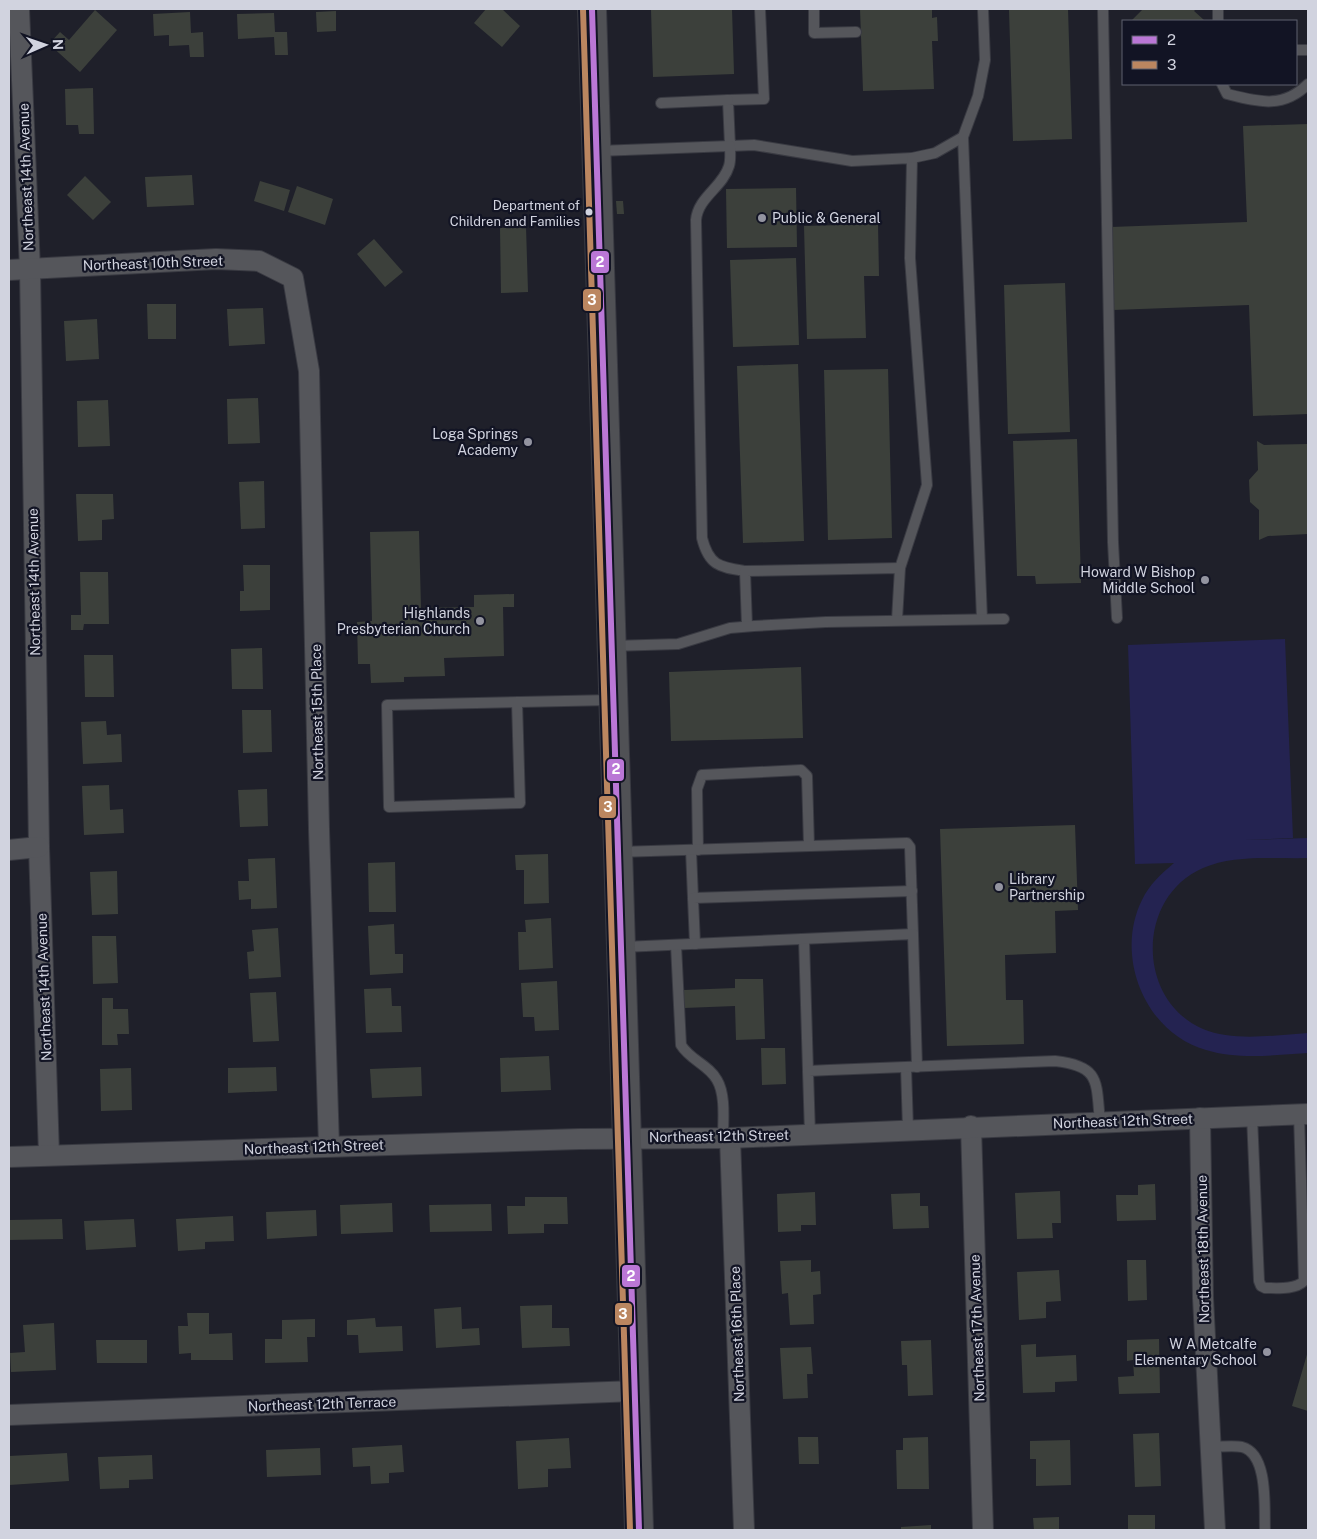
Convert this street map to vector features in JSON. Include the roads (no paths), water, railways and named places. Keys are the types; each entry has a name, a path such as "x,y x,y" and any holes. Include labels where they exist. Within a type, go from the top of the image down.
{"street":[{"name":"Northeast 14th Avenue","path":"19,9 30,269 38,847 49,1155"},
{"path":"592,9 638,1530"},
{"name":"Northeast 10th Street","path":"9,270 216,259 259,261 293,278"},
{"name":"Northeast 15th Place","path":"293,278 309,371 328,1146"},
{"path":"9,850 38,847"},
{"name":"Northeast 12th Street","path":"9,1157 626,1138 727,1138 971,1126 1303,1114"},
{"name":"Northeast 18th Avenue","path":"1200,1118 1203,1298 1215,1530"},
{"name":"Northeast 17th Avenue","path":"971,1126 983,1530"},
{"name":"Northeast 16th Place","path":"727,1138 744,1530"},
{"name":"Northeast 12th Terrace","path":"9,1415 635,1391"}],"lane":[{"path":"661,103 764,99 760,9"},
{"path":"814,9 814,33 856,32"},
{"path":"982,619 962,137 978,96 985,60 983,9"},
{"path":"1103,9 1113,542 1117,618"},
{"path":"1222,85 1227,94 1253,100 1278,101 1297,95 1308,84"},
{"path":"728,100 730,164 727,172 701,204 696,220 701,528 705,551 712,561 720,567 745,571 900,568"},
{"path":"597,151 754,145 852,160 912,158 934,153 962,137"},
{"path":"896,620 900,568 927,485 910,258 912,158"},
{"path":"745,571 747,626"},
{"path":"611,646 678,644 730,628 747,626 896,620 1004,619"},
{"path":"517,702 520,803 389,807 387,705 517,702 612,700"},
{"path":"695,944 693,898 694,850 697,789 702,775 801,770 807,776 809,846"},
{"path":"617,852 907,843 910,847 912,891 917,1067"},
{"path":"693,898 912,891"},
{"path":"620,947 913,934"},
{"path":"804,939 810,1134"},
{"path":"676,945 681,1045 687,1054 717,1080 727,1138"},
{"path":"808,1071 1055,1061 1076,1064 1091,1074 1096,1083 1100,1122"},
{"path":"906,1067 908,1130"},
{"path":"1252,1116 1259,1281 1261,1286 1265,1288 1300,1285 1304,1281 1303,1114"},
{"path":"1211,1448 1243,1447 1260,1464 1263,1480 1265,1530"}],"place":[{"name":"Department of Children and Families","path":"589,212"},
{"name":"Public & General","path":"762,218"},
{"name":"Loga Springs Academy","path":"528,442"},
{"name":"Howard W Bishop Middle School","path":"1205,580"},
{"name":"Highlands Presbyterian Church","path":"480,621"},
{"name":"Library Partnership","path":"999,887"},
{"name":"W A Metcalfe Elementary School","path":"1267,1352"}]}
